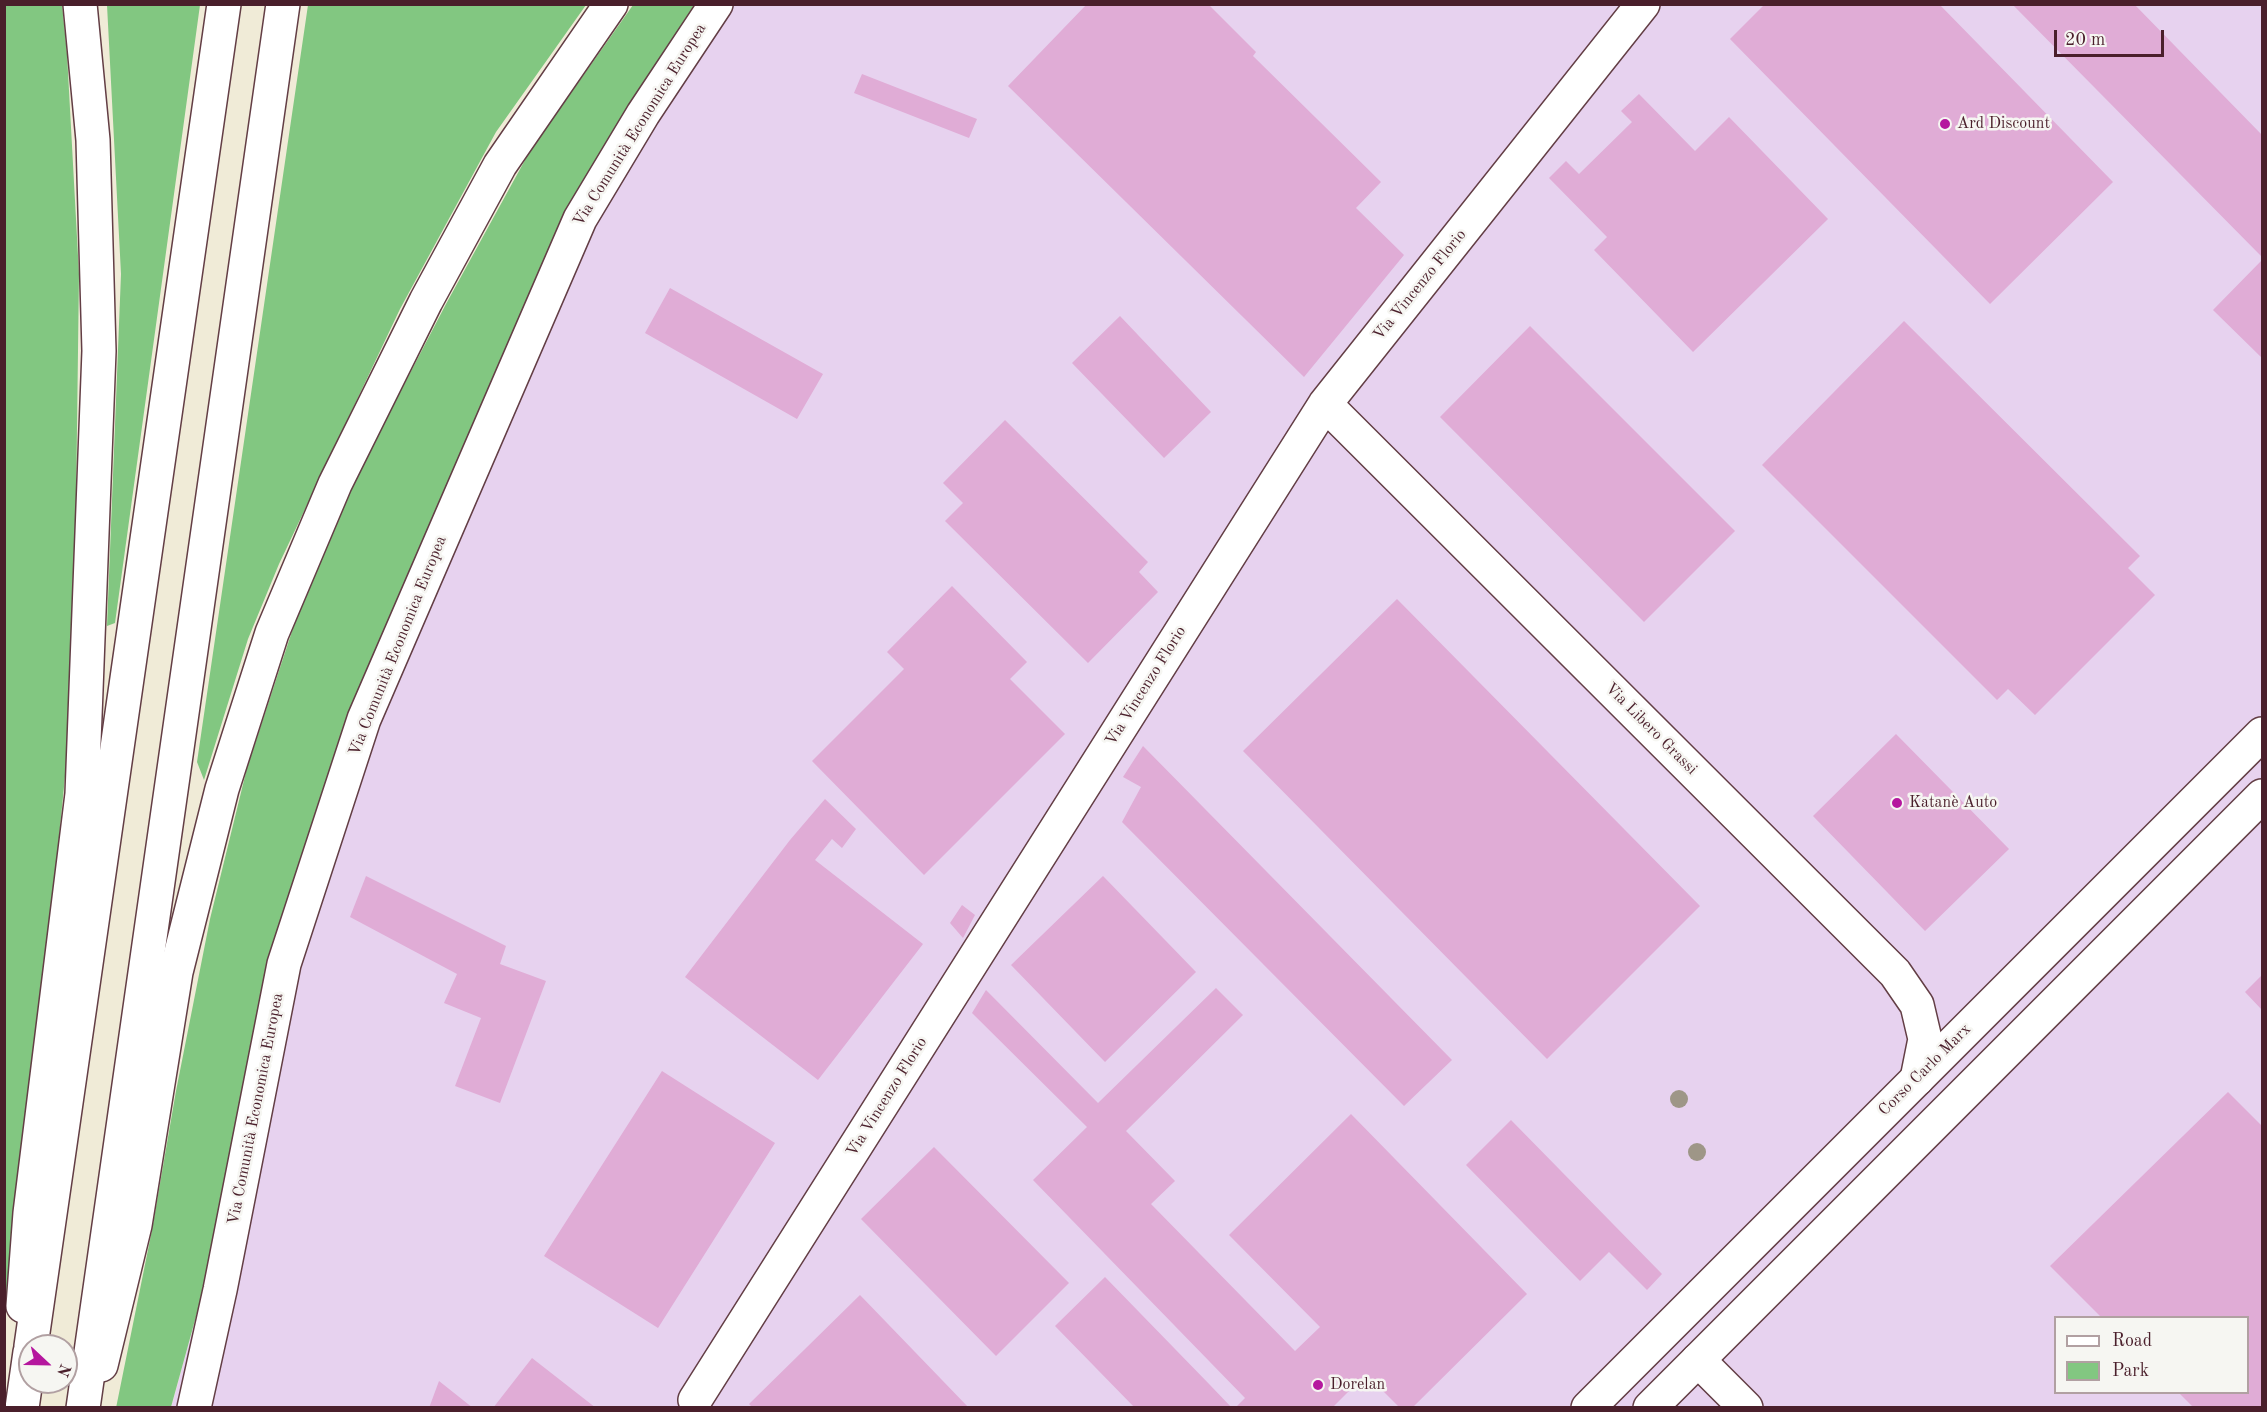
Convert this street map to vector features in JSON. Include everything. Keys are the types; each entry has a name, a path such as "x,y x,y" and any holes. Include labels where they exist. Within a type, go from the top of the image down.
{"main road":[{"path":"17,1407 30,1213 82,794 99,351 93,140 80,4"},
{"path":"33,1334 224,4"},
{"path":"83,1407 283,4"},
{"path":"91,1407 135,1225 176,972 222,789 272,633 335,484 426,301 500,165 611,4"},
{"name":"Via Comunità Economica Europea","path":"194,1407 220,1290 284,964 364,719 580,219 643,114 716,4"},
{"name":"Via Vincenzo Florio","path":"695,1401 1325,404 1643,4"},
{"name":"Via Libero Grassi","path":"1325,404 1896,973 1917,1005 1925,1039 1917,1079"},
{"name":"Corso Carlo Marx","path":"1588,1407 2262,734"},
{"path":"1650,1407 2262,796"},
{"path":"1698,1360 1746,1407"}],"shaded area":[{"path":"702,5 2262,5 2262,1407 171,1408 218,1237 261,993 318,817 366,688"}],"green space":[{"path":"62,4 67,54 79,274 76,505 69,736 43,1000 5,1306 4,5"},
{"path":"107,5 200,5 115,623 107,626 121,274"},
{"path":"308,5 586,5 496,132 400,309 279,564 248,639 204,780 197,762"},
{"path":"633,5 702,5 585,191 318,817 261,993 218,1237 171,1407 116,1408 210,919 247,768 301,604 341,510 371,448 446,304 530,151"}],"building":[{"path":"1087,4 1208,4 1256,52 1253,56 1381,182 1356,208 1404,255 1304,377 1008,86"},
{"path":"1765,4 1939,4 2113,182 1990,304 1730,39"},
{"path":"2012,4 2134,4 2262,135 2262,257"},
{"path":"862,74 977,119 969,138 854,93"},
{"path":"1639,94 1695,151 1729,117 1828,219 1693,352 1594,250 1607,237 1549,178 1566,161 1579,174 1632,122 1621,111"},
{"path":"2262,260 2262,358 2213,310"},
{"path":"670,288 823,374 797,419 645,333"},
{"path":"1120,316 1211,412 1164,458 1072,363"},
{"path":"1904,321 2140,556 2128,568 2155,595 2035,715 2008,689 1997,700 1762,465"},
{"path":"1530,326 1735,531 1644,622 1440,417"},
{"path":"1005,420 1148,562 1139,572 1158,592 1088,663 945,521 963,503 943,483"},
{"path":"952,586 1027,662 1010,679 1065,734 924,875 812,761 904,669 887,652"},
{"path":"1397,599 1700,906 1547,1059 1243,751"},
{"path":"1896,734 2009,849 1925,931 1813,816"},
{"path":"1143,746 1452,1060 1404,1106 1122,822 1141,787 1123,777"},
{"path":"825,799 856,829 842,848 832,839 815,860 923,944 818,1080 685,977 790,840"},
{"path":"366,876 506,946 500,964 546,981 500,1103 455,1086 481,1018 444,1003 457,974 350,917"},
{"path":"1103,876 1196,972 1105,1062 1011,965"},
{"path":"962,905 975,915 963,938 950,923"},
{"path":"2262,975 2262,1010 2245,992"},
{"path":"1216,988 1243,1015 1126,1131 1175,1181 1151,1204 1295,1351 1320,1327 1229,1235 1351,1114 1527,1294 1412,1408 1400,1408 1366,1374 1332,1408 1235,1408 1245,1398 1033,1180 1087,1127 972,1013 986,990 1098,1103"},
{"path":"662,1071 775,1143 658,1328 544,1256"},
{"path":"2228,1092 2262,1126 2262,1408 2194,1408 2180,1394 2249,1394 2249,1316 2100,1316 2050,1266"},
{"path":"1511,1120 1662,1274 1647,1290 1609,1252 1580,1281 1466,1165"},
{"path":"934,1147 1069,1283 996,1356 861,1219"},
{"path":"1105,1277 1232,1408 1135,1408 1055,1326"},
{"path":"860,1295 969,1408 753,1408 749,1404"},
{"path":"532,1358 596,1408 493,1408"},
{"path":"439,1381 473,1408 429,1408"}],"place":[{"name":"Ard Discount","path":"1945,124"},
{"name":"Katanè Auto","path":"1897,803"},
{"name":"Dorelan","path":"1318,1385"}]}
